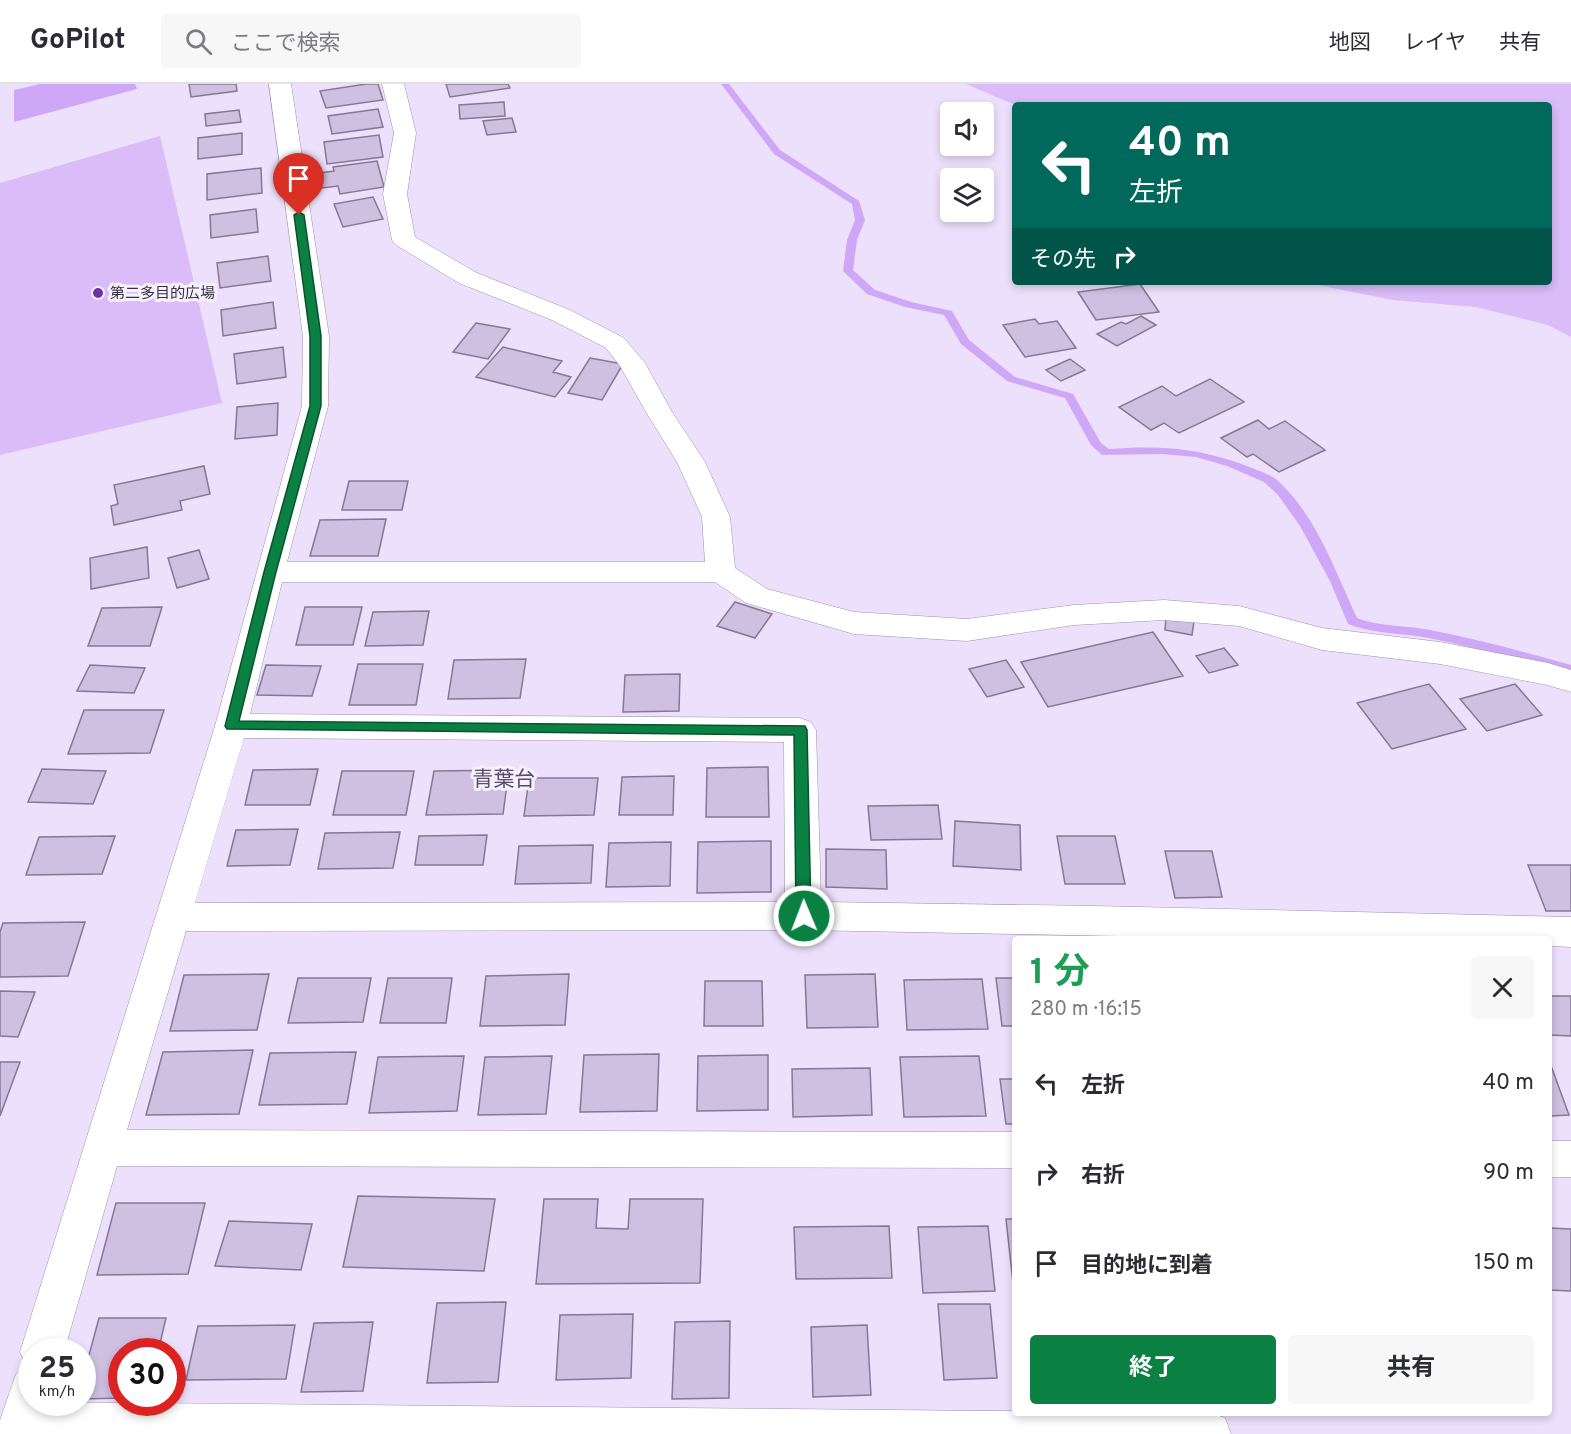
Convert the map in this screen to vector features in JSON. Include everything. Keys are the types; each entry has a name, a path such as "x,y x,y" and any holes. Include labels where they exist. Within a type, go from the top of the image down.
{"street":[{"path":"46,1338 231,726 315,406 316,336 280,84"},
{"path":"393,84 405,133 395,194 404,240 468,278 561,315 615,343 632,363 659,412 691,462 716,517 721,572"},
{"path":"270,572 721,572 757,596 854,623 967,630 1074,615 1164,610 1239,616 1322,639 1440,653 1548,674 1571,681"},
{"path":"231,726 801,730 804,916"},
{"path":"173,917 804,916 1097,930 1571,932"},
{"path":"102,1148 1012,1150"},
{"path":"1552,1159 1571,1159"},
{"path":"24,1416 1209,1434"},
{"path":"1159,1416 1161,1434"}],"shaded area":[{"path":"40,84 135,84 137,89 14,122 14,90"},
{"path":"966,84 1571,84 1571,337 1548,325 1476,307 1393,300 1318,285 1552,285 1552,102 1012,104"},
{"name":"第二多目的広場","path":"160,136 222,403 0,455 0,183"}],"building":[{"path":"189,84 236,84 237,91 191,97"},
{"path":"378,84 383,100 326,108 320,91"},
{"path":"446,84 508,84 510,88 450,97"},
{"path":"504,102 505,116 460,119 459,105"},
{"path":"378,109 383,127 332,134 328,116"},
{"path":"239,110 241,122 206,126 205,114"},
{"path":"512,118 516,132 487,135 483,121"},
{"path":"242,133 242,154 198,159 198,138"},
{"path":"379,135 383,157 327,164 324,142"},
{"path":"377,161 384,187 340,194 338,186 322,188 319,173 334,171 333,167"},
{"path":"261,168 262,193 207,200 207,174"},
{"path":"373,197 383,219 343,227 334,204"},
{"path":"256,209 258,232 211,238 210,215"},
{"path":"268,256 271,281 220,288 217,263"},
{"path":"1141,285 1159,312 1096,320 1078,292"},
{"path":"273,302 276,328 223,336 221,310"},
{"path":"1141,316 1156,325 1117,346 1097,334 1121,322 1126,324"},
{"path":"1035,319 1039,324 1057,321 1076,348 1025,357 1003,325"},
{"path":"476,323 510,329 488,359 453,352"},
{"path":"283,347 286,377 237,384 234,354"},
{"path":"503,347 562,361 553,372 571,377 555,397 476,377"},
{"path":"590,358 623,364 602,400 568,393"},
{"path":"1070,359 1085,370 1061,381 1046,370"},
{"path":"1210,379 1244,402 1179,433 1164,423 1151,430 1119,407 1162,386 1176,396"},
{"path":"278,403 277,435 235,439 237,407"},
{"path":"1258,420 1269,429 1285,421 1325,450 1279,472 1253,454 1247,457 1221,438"},
{"path":"204,466 210,494 180,501 182,510 114,525 111,506 118,504 114,485"},
{"path":"349,481 408,481 402,510 342,510"},
{"path":"386,519 378,556 310,556 320,520"},
{"path":"147,547 149,578 91,589 90,558"},
{"path":"199,550 209,579 177,588 168,558"},
{"path":"735,602 772,614 755,638 717,626"},
{"path":"162,607 150,646 88,646 102,608"},
{"path":"305,607 362,607 353,645 296,645"},
{"path":"429,611 423,645 365,646 373,612"},
{"path":"1166,617 1194,621 1192,635 1165,630"},
{"path":"1153,632 1183,676 1048,707 1021,662"},
{"path":"1224,648 1238,665 1209,673 1196,656"},
{"path":"526,659 520,698 448,699 454,660"},
{"path":"1006,660 1024,687 987,697 969,669"},
{"path":"358,664 423,664 416,705 349,705"},
{"path":"90,665 145,668 134,693 77,691"},
{"path":"266,665 321,666 312,696 257,695"},
{"path":"680,674 679,711 623,712 625,675"},
{"path":"1429,684 1466,729 1392,749 1357,703"},
{"path":"1515,684 1542,715 1487,731 1460,699"},
{"path":"84,710 164,710 150,753 68,754"},
{"path":"768,767 769,817 706,817 707,768"},
{"path":"42,769 106,771 93,804 28,802"},
{"path":"318,769 310,805 245,805 253,770"},
{"path":"509,770 503,814 426,815 434,771"},
{"path":"342,771 414,771 406,815 333,815"},
{"path":"674,776 673,815 619,815 622,777"},
{"path":"529,778 598,778 594,815 524,816"},
{"path":"938,805 942,839 871,840 868,806"},
{"path":"955,821 1020,825 1021,870 953,866"},
{"path":"298,829 290,865 227,866 236,830"},
{"path":"400,832 393,868 318,869 325,833"},
{"path":"487,835 483,865 415,865 419,836"},
{"path":"115,836 102,874 26,875 39,837"},
{"path":"1057,836 1115,836 1125,884 1065,884"},
{"path":"771,841 771,892 697,893 698,842"},
{"path":"671,842 670,886 606,887 609,843"},
{"path":"593,845 591,883 515,884 519,846"},
{"path":"826,849 886,850 887,889 826,887"},
{"path":"1165,851 1212,851 1222,897 1175,898"},
{"path":"1528,865 1571,865 1571,911 1546,911"},
{"path":"85,922 68,976 0,977 0,932 3,923"},
{"path":"269,974 257,1030 170,1031 184,975"},
{"path":"569,974 565,1025 480,1026 486,976"},
{"path":"875,974 878,1027 807,1028 805,975"},
{"path":"298,978 371,978 363,1022 288,1023"},
{"path":"388,978 452,978 446,1023 380,1023"},
{"path":"996,978 1012,978 1012,1026 1002,1026"},
{"path":"982,979 988,1029 907,1030 904,980"},
{"path":"705,981 762,981 763,1026 704,1026"},
{"path":"0,991 35,992 18,1037 0,1036"},
{"path":"1552,996 1571,996 1571,1036 1552,1035"},
{"path":"253,1050 239,1114 146,1115 163,1052"},
{"path":"356,1052 347,1104 259,1105 270,1053"},
{"path":"659,1054 657,1111 580,1112 584,1055"},
{"path":"768,1055 768,1110 697,1111 698,1056"},
{"path":"464,1056 457,1111 369,1113 378,1057"},
{"path":"552,1056 546,1114 478,1115 485,1057"},
{"path":"979,1056 986,1116 904,1117 900,1057"},
{"path":"0,1062 20,1062 0,1116"},
{"path":"870,1068 872,1115 793,1117 792,1069"},
{"path":"1552,1068 1569,1115 1552,1116"},
{"path":"1000,1079 1012,1079 1012,1124 1006,1124"},
{"path":"358,1196 495,1199 484,1271 343,1267"},
{"path":"544,1199 598,1199 596,1228 628,1229 630,1199 703,1199 700,1283 536,1284"},
{"path":"116,1203 205,1203 188,1274 97,1275"},
{"path":"1006,1219 1012,1219 1012,1274"},
{"path":"229,1221 312,1224 301,1270 215,1266"},
{"path":"889,1226 892,1278 796,1279 794,1227"},
{"path":"988,1226 995,1291 923,1293 918,1227"},
{"path":"1552,1228 1571,1229 1571,1291 1552,1290"},
{"path":"506,1302 498,1382 427,1383 437,1303"},
{"path":"938,1304 990,1304 997,1378 944,1380"},
{"path":"633,1314 631,1378 556,1380 560,1315"},
{"path":"99,1318 166,1318 161,1338 108,1338 108,1398 96,1399 96,1338 94,1338"},
{"path":"730,1321 729,1398 672,1399 675,1322"},
{"path":"373,1322 363,1391 301,1392 314,1323"},
{"path":"295,1325 286,1379 186,1380 198,1326"},
{"path":"867,1325 871,1395 813,1397 811,1327"}],"waterway":[{"path":"725,84 777,152 856,203 860,220 852,240 848,271 871,292 909,305 948,313 965,342 1011,379 1069,396 1097,445 1106,453 1144,450 1196,453 1231,463 1268,479 1291,503 1306,526 1336,581 1352,621 1378,628 1415,631 1461,641 1571,670"}],"place":[{"name":"第二多目的広場","path":"98,293"}],"district":[{"name":"青葉台","path":"504,779"}],"route":[{"path":"299,215 316,336 315,406 231,726 801,730 804,916"}]}
